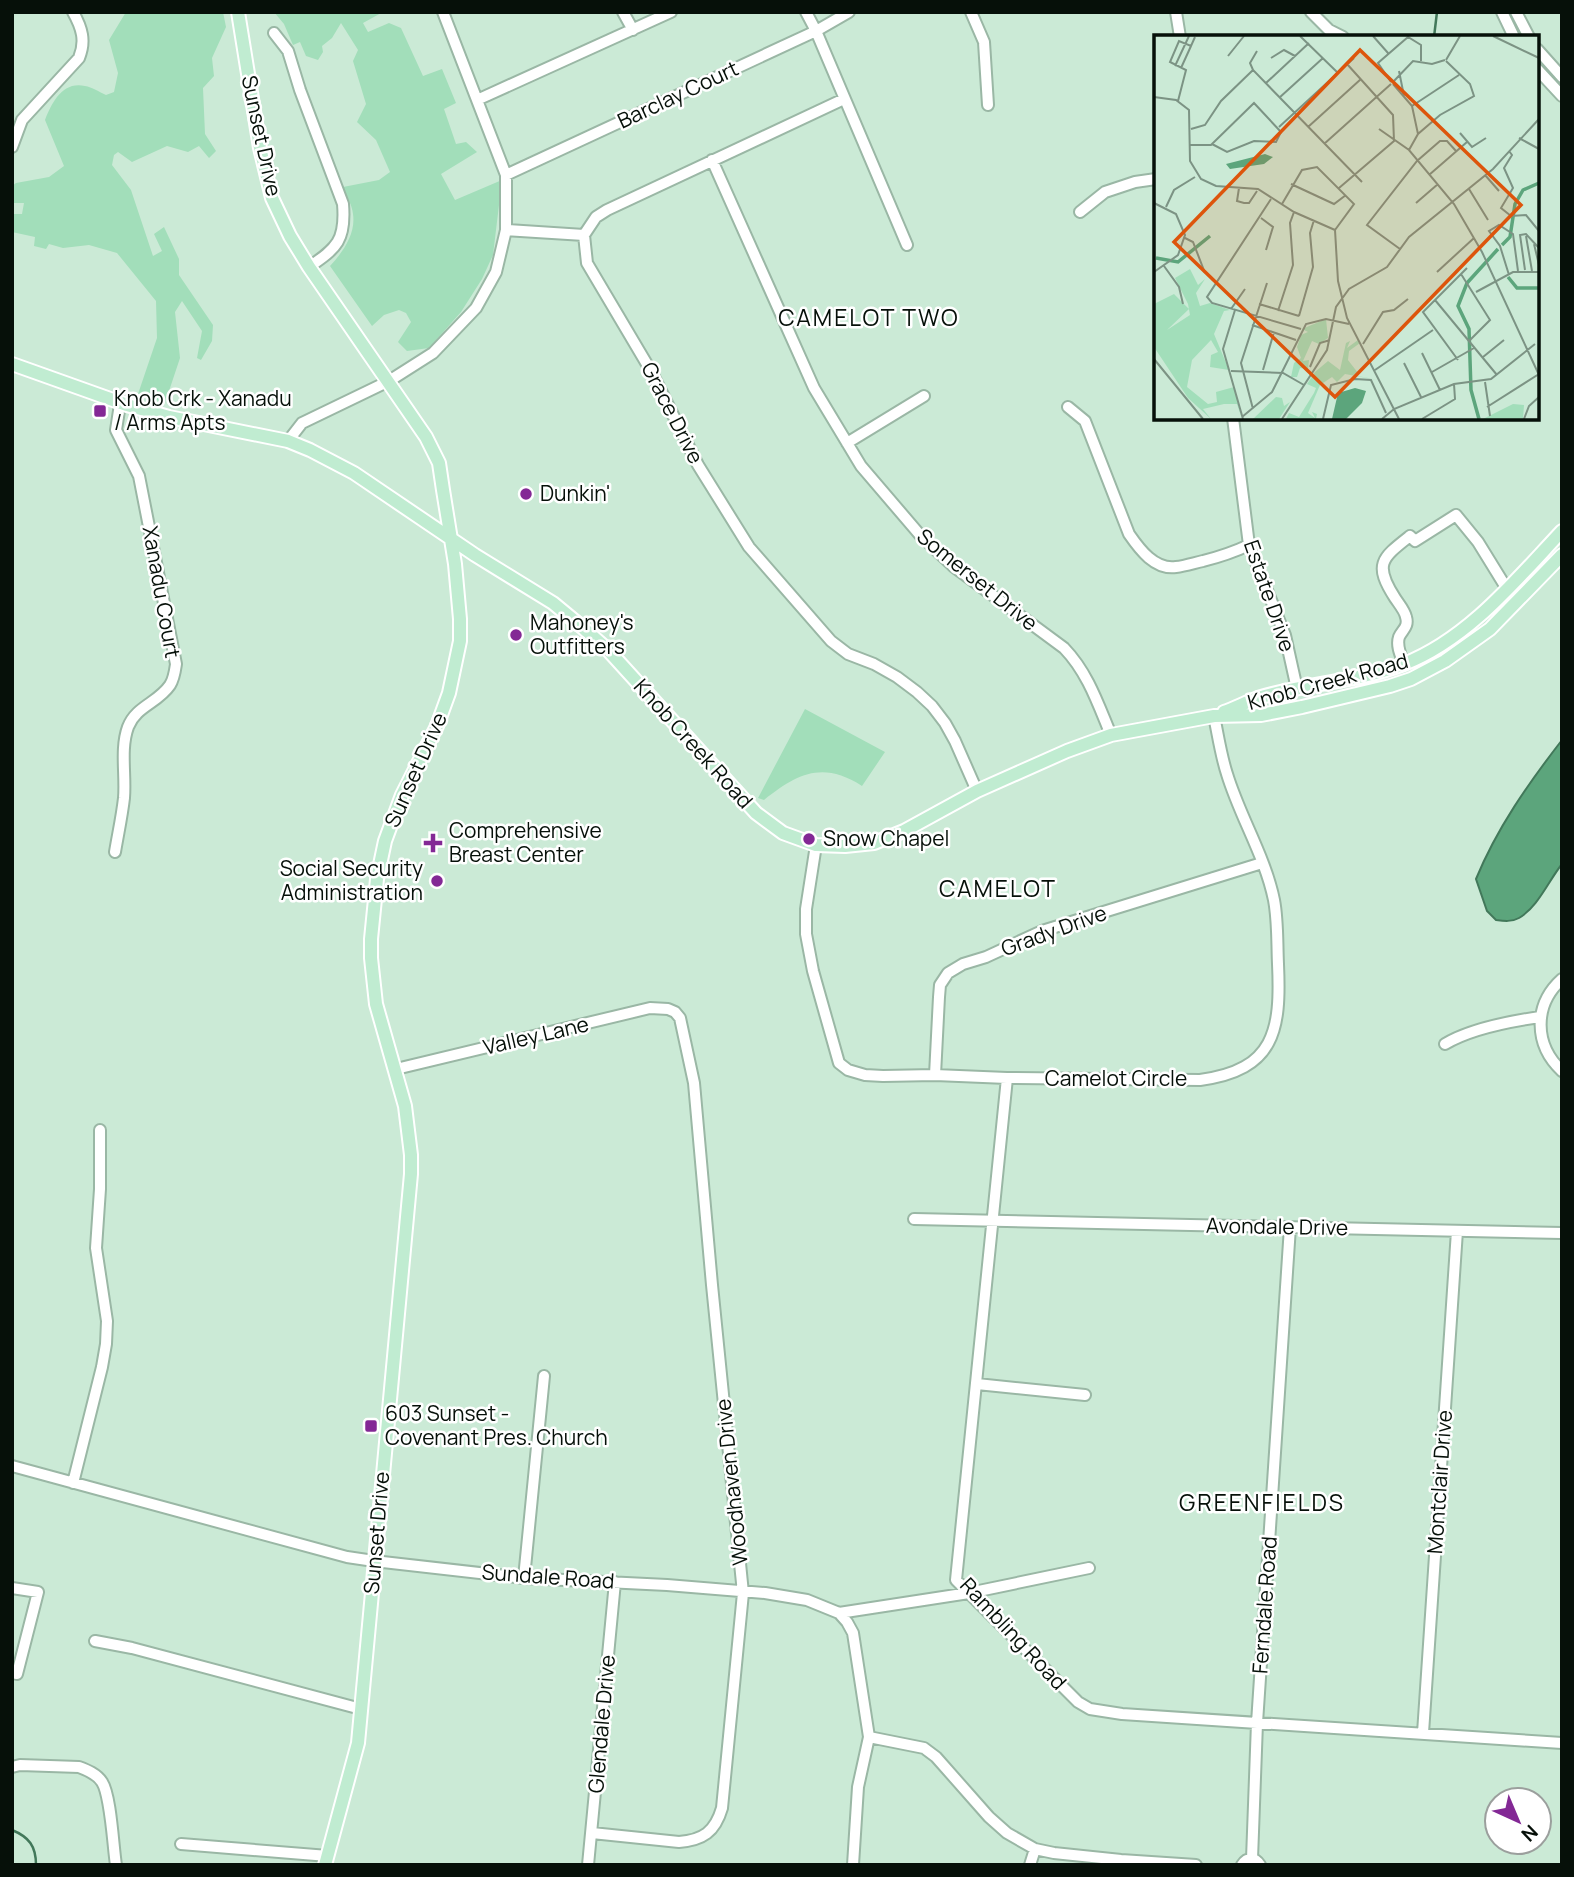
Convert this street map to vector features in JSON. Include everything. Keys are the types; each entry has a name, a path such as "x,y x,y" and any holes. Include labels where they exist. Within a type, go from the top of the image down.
{"main road":[{"name":"Sunset Drive","path":"238,12 260,148 272,198 309,267 389,381 426,437 439,463 452,539 460,619 460,640 449,693 437,726 402,795 385,841 373,910 371,958 376,1004 396,1069 407,1120 411,1174 358,1743 326,1860"},
{"name":"Knob Creek Road","path":"12,364 120,404 169,417 288,441 354,472 553,603 608,650 756,813 783,832 816,845 874,843 904,831 976,791 1111,735 1214,716 1261,715 1411,679 1445,661 1490,629 1562,555"},
{"name":"Knob Creek Road","path":"1214,716 1259,698 1378,672 1422,656 1480,615 1561,532"},
{"path":"1507,589 1519,600"},
{"path":"1404,664 1411,679"},
{"path":"1297,689 1303,696 1327,701"},
{"path":"1261,715 1283,706 1296,695 1297,689"}],"street":[{"path":"12,147 22,120 79,58 83,38 73,12"},
{"path":"288,441 302,423 389,381 433,353 476,308 496,272 506,230 506,175 443,12"},
{"path":"623,12 633,30"},
{"path":"477,100 671,12"},
{"path":"806,12 907,244"},
{"name":"Barclay Court","path":"506,175 816,32 849,12"},
{"path":"971,12 984,43 988,105"},
{"path":"1176,12 1180,35"},
{"path":"1311,12 1329,30 1339,35"},
{"path":"1503,12 1513,35"},
{"path":"1516,12 1528,35"},
{"path":"274,33 288,51 343,204 344,220 336,246 309,267"},
{"path":"1539,51 1562,77"},
{"path":"1539,71 1550,64"},
{"path":"1539,73 1562,96"},
{"path":"506,230 583,235 596,217 607,210 844,99"},
{"name":"Somerset Drive","path":"712,160 814,388 861,466 920,535 953,566 1065,648 1087,677 1111,735"},
{"path":"1080,212 1105,192 1135,182 1154,179"},
{"name":"Grace Drive","path":"583,235 587,263 652,371 698,466 749,547 831,641 848,654 897,677 932,706 955,741 976,791"},
{"path":"848,443 924,396"},
{"name":"Xanadu Court","path":"115,852 124,796 127,731 131,719 170,685 176,664 139,476 116,430 120,404"},
{"path":"1068,407 1085,421 1129,534 1149,558 1174,568 1229,554 1249,545"},
{"name":"Estate Drive","path":"1233,420 1249,545 1285,635 1297,689"},
{"path":"1404,664 1398,647 1407,618 1382,574 1383,561 1410,536 1415,541 1456,515 1478,542 1507,589"},
{"name":"Camelot Circle","path":"816,845 806,909 806,934 813,971 839,1063 848,1070 865,1075 1007,1078 1200,1080 1219,1077 1236,1071 1261,1055 1276,1027 1279,986 1273,899 1262,863 1227,774 1214,716"},
{"name":"Grady Drive","path":"935,1075 940,985 948,973 1042,931 1262,863"},
{"path":"1562,979 1552,988 1547,998 1539,1027 1543,1043 1553,1062 1562,1071"},
{"name":"Valley Lane","path":"396,1069 650,1008 676,1012"},
{"name":"Woodhaven Drive","path":"592,1833 679,1842 699,1839 715,1825 722,1808 743,1592 694,1083 684,1028 676,1012"},
{"path":"1445,1044 1484,1030 1540,1017"},
{"name":"Rambling Road","path":"1007,1078 956,1580 1067,1692 1090,1709 1122,1714 1562,1743"},
{"path":"73,1483 106,1344 107,1321 96,1248 100,1130"},
{"name":"Avondale Drive","path":"914,1219 1562,1233"},
{"name":"Ferndale Road","path":"1252,1863 1257,1723 1290,1227"},
{"name":"Montclair Drive","path":"1423,1733 1457,1231"},
{"path":"524,1578 544,1376"},
{"path":"977,1384 1085,1395"},
{"name":"Sundale Road","path":"12,1466 347,1557 524,1578 765,1593 823,1605 839,1613"},
{"path":"839,1613 969,1592 1089,1568"},
{"name":"Glendale Drive","path":"588,1865 615,1583"},
{"path":"12,1588 38,1592 17,1674 12,1673"},
{"path":"839,1613 848,1622 853,1633 869,1737 858,1787 853,1865"},
{"path":"95,1641 132,1648 361,1709"},
{"path":"869,1737 924,1748 936,1757 1007,1833 1035,1849 1123,1862 1196,1865"},
{"path":"12,1767 79,1767 98,1777 103,1783 107,1799 116,1865"},
{"path":"181,1844 326,1860"},
{"path":"1030,1865 1035,1849"}],"shaded area":[{"path":"126,12 223,12 226,27 212,58 214,76 203,88 205,134 216,151 209,158 199,146 188,152 167,146 132,162 118,152 114,155 112,165 131,190 153,256 162,251 154,234 164,227 179,259 179,275 213,325 212,341 201,360 197,358 202,331 182,301 175,312 180,358 165,403 138,394 157,338 156,301 117,253 89,245 63,248 49,244 46,249 34,246 35,237 12,232 12,214 22,214 24,203 12,203 12,186 49,177 64,166 45,120 55,100 64,90 77,85 90,87 106,95 114,92 118,73 109,40"},
{"path":"274,12 383,12 363,23 368,32 389,23 401,28 423,76 442,69 456,103 444,109 456,144 466,142 477,152 441,174 455,200 502,180 493,255 482,279 461,312 429,348 407,351 398,342 411,322 406,313 399,310 384,315 372,326 330,266 344,249 352,229 352,211 343,187 379,180 390,172 376,140 357,122 366,104 353,61 358,50 341,23 332,38 322,46 323,52 318,60 306,56 300,42 293,45 284,24"},
{"path":"805,709 885,752 862,786 848,778 823,772 800,777 764,800 758,798"},
{"path":"1562,740 1562,864 1526,913 1514,920 1496,920 1487,911 1476,879 1514,807"}],"waterway":[{"path":"1434,35 1437,12"},
{"path":"12,1830 30,1843 35,1853 36,1865"}],"place":[{"name":"Knob Crk - Xanadu / Arms Apts","path":"100,411"},
{"name":"Dunkin'","path":"526,494"},
{"name":"Mahoney's Outfitters","path":"516,635"},
{"name":"Snow Chapel","path":"809,839"},
{"name":"Comprehensive Breast Center","path":"433,843"},
{"name":"Social Security Administration","path":"437,881"},
{"name":"603 Sunset - Covenant Pres. Church","path":"371,1426"}],"district":[{"name":"CAMELOT TWO","path":"869,318"},
{"name":"CAMELOT","path":"998,889"},
{"name":"GREENFIELDS","path":"1262,1503"}]}
